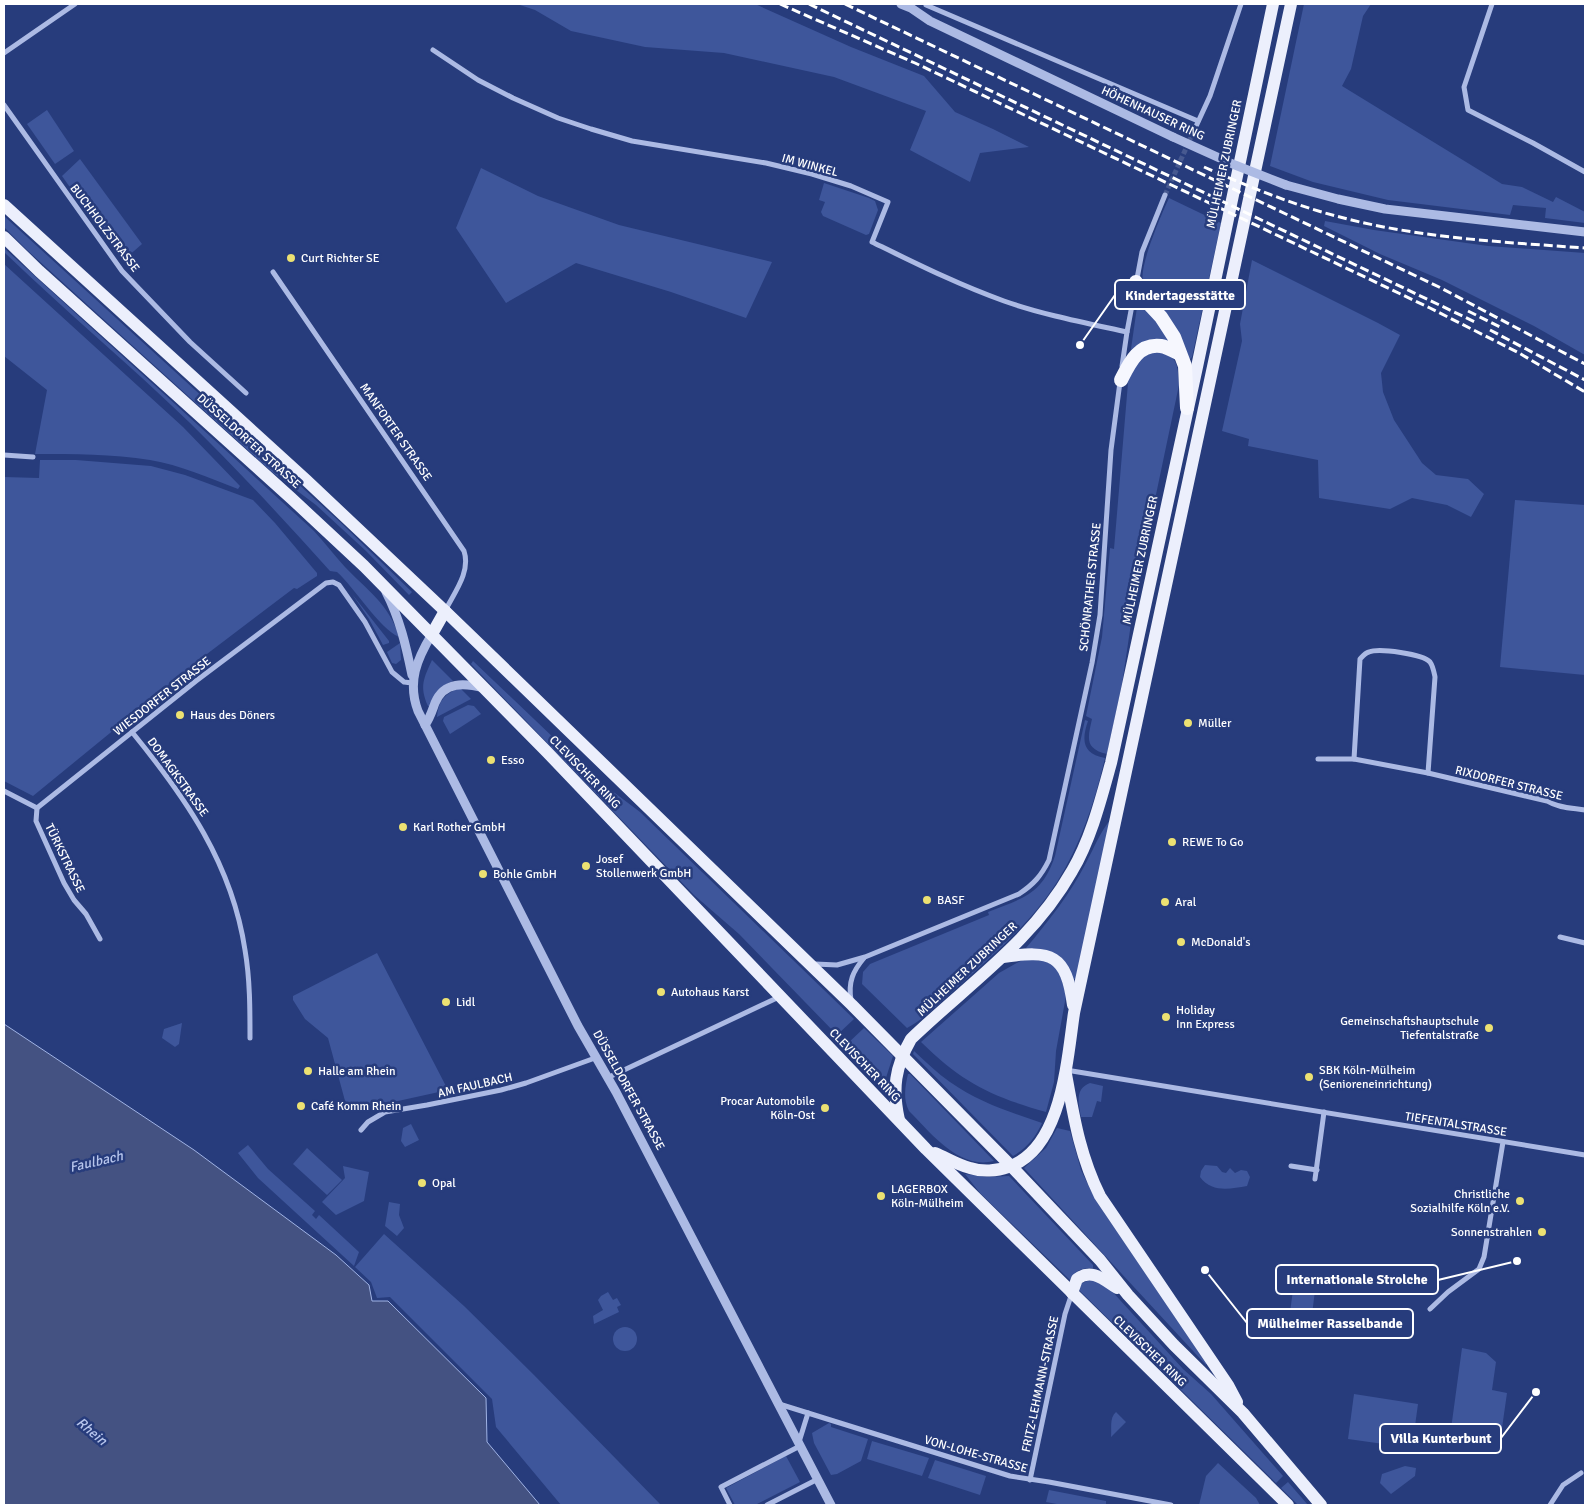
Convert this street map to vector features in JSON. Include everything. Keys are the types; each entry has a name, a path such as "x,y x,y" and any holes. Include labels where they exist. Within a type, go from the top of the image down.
{"highway":[{"path":"1136,282 1147,302 1161,317 1174,337 1185,366 1187,408"},
{"path":"1121,380 1134,356 1146,348 1160,346 1180,354"}],"main road":[{"name":"MÜLHEIMER ZUBRINGER","path":"899,1121 894,1099 894,1087 902,1055 911,1039 1023,938 1058,895 1073,871 1083,850 1095,815 1111,763 1273,4"},
{"path":"926,1149 972,1169 992,1170 1011,1166 1019,1163 1034,1151 1053,1120 1066,1070 1074,1013 1291,4"},
{"name":"DÜSSELDORFER STRASSE","path":"4,205 306,480 444,611"},
{"name":"DÜSSELDORFER STRASSE","path":"4,237 39,271 292,498 380,581 432,634"},
{"path":"432,634 444,611"},
{"name":"CLEVISCHER RING","path":"444,611 852,1005 1011,1166 1100,1260 1174,1345 1243,1413 1321,1505"},
{"name":"CLEVISCHER RING","path":"432,634 926,1149 1288,1505"},
{"path":"1003,957 1035,953 1054,960 1063,968 1070,983 1074,1013"},
{"name":"CLEVISCHER RING","path":"1066,1070 1082,1152 1100,1196 1228,1385 1243,1413"},
{"path":"1072,1294 1077,1279 1087,1274 1098,1276 1128,1294"}],"street":[{"path":"4,53 75,4"},
{"name":"HÖHENHAUSER RING","path":"901,4 939,26 1173,137 1235,165 1286,184 1338,199 1385,209 1585,232"},
{"path":"920,15 926,4"},
{"name":"HÖHENHAUSER RING","path":"926,4 1198,121"},
{"path":"1192,134 1210,96 1241,4"},
{"path":"1492,4 1464,87 1468,110 1533,142 1585,172"},
{"name":"IM WINKEL","path":"433,50 478,80 513,98 558,118 590,129 632,141 766,163 851,186 888,202 872,242 937,274 1004,301 1065,319 1127,332"},
{"name":"BUCHHOLZSTRASSE","path":"4,105 122,271 190,342 246,394"},
{"name":"SCHÖNRATHER STRASSE","path":"809,963 837,966 864,957 1020,894 1034,884 1049,860 1092,663 1100,615 1111,450 1127,332 1142,252 1165,195"},
{"name":"MANFORTER STRASSE","path":"273,272 464,551 467,559 465,570 444,611"},
{"path":"4,455 34,456"},
{"name":"DÜSSELDORFER STRASSE","path":"380,581 395,609 401,627 413,679 416,704 425,725 596,1058 832,1505"},
{"name":"WIESDORFER STRASSE","path":"37,808 321,586 333,582 339,585 365,622 392,672 404,682 413,679"},
{"path":"413,679 420,654 432,634"},
{"path":"1354,759 1360,660 1367,652 1378,651 1415,655 1426,659 1430,663 1435,677 1428,773"},
{"path":"425,725 432,716 438,697 448,688 460,684 485,688"},
{"name":"DOMAGKSTRASSE","path":"132,732 189,806 214,850 229,888 245,951 250,1038"},
{"name":"RIXDORFER STRASSE","path":"1318,759 1354,759 1428,773 1547,801 1551,804 1585,810"},
{"path":"4,791 37,808"},
{"name":"TÜRKSTRASSE","path":"37,808 36,821 64,883 74,900 86,914 100,939"},
{"path":"1560,937 1585,943"},
{"path":"852,1005 850,994 852,974 864,957"},
{"path":"607,1078 779,996"},
{"name":"AM FAULBACH","path":"361,1130 368,1122 385,1112 501,1090 596,1058"},
{"name":"TIEFENTALSTRASSE","path":"1066,1070 1585,1155"},
{"path":"1315,1180 1324,1112"},
{"path":"1430,1309 1448,1292 1479,1269 1484,1257 1503,1142"},
{"path":"1290,1166 1317,1170"},
{"name":"FRITZ-LEHMANN-STRASSE","path":"1030,1480 1065,1314 1072,1294"},
{"name":"VON-LOHE-STRASSE","path":"779,1404 1010,1476 1171,1505"},
{"path":"730,1505 721,1487 799,1444 808,1413"},
{"path":"1550,1505 1562,1485 1581,1473"},
{"path":"767,1505 818,1479"}],"shaded area":[{"path":"517,4 755,4 851,47 924,76 955,112 1029,147 980,153 970,182 910,150 926,111 834,77 724,53 645,47 571,31 535,10"},
{"path":"1304,4 1371,4 1363,16 1351,69 1342,86 1502,184 1522,187 1553,202 1556,197 1585,212 1585,223 1545,218 1546,208 1513,205 1510,215 1388,200 1313,182 1270,166"},
{"path":"47,110 74,151 55,164 27,124"},
{"path":"80,159 142,244 126,258 115,251 62,176"},
{"path":"481,168 538,196 619,225 772,262 746,318 671,292 576,263 506,303 456,228"},
{"path":"824,183 875,201 878,210 869,234 866,235 823,216 821,212 825,202 819,200"},
{"path":"1169,198 1221,223 1192,357 1189,360 1156,311 1143,281 1144,264"},
{"path":"4,216 340,522 412,592 409,595 366,551 316,505 272,472 27,250 4,227"},
{"path":"1325,221 1488,246 1585,253 1585,355 1534,326 1442,280 1380,254 1324,226"},
{"path":"4,248 314,531 383,607 390,616 399,637 383,625 337,572 330,571 261,495 189,422 27,274 4,252"},
{"path":"1252,260 1400,335 1381,373 1383,392 1394,420 1422,463 1436,475 1468,479 1484,494 1471,517 1447,505 1412,498 1390,509 1319,498 1318,460 1248,446 1249,439 1222,431 1242,341 1240,324"},
{"path":"4,264 183,427 240,486 238,489 183,468 150,460 107,455 35,454 47,390 4,356"},
{"path":"1140,303 1152,314 1172,343 1131,349 1137,307"},
{"path":"1147,352 1164,354 1173,359 1178,369 1179,385 1136,590 1122,684 1107,754 1094,749 1091,745 1089,731 1092,719 1086,716 1102,637 1110,548 1114,549 1128,383 1126,383 1128,375"},
{"path":"40,460 76,460 151,466 185,475 253,500 275,523 317,573 317,576 297,589 294,588 203,657 33,796 4,781 4,477 39,478"},
{"path":"1515,500 1585,505 1585,675 1500,667"},
{"path":"352,594 389,643 383,645 369,619"},
{"path":"400,643 401,660 396,664 392,663 387,652"},
{"path":"432,660 453,681 438,690 430,706 428,706 423,687"},
{"path":"473,661 599,781 640,812 854,1019 837,1035 739,934 694,895 471,664"},
{"path":"460,688 471,699 437,717 443,698 450,692"},
{"path":"468,705 474,706 481,714 450,734 443,721 444,717"},
{"path":"1085,720 1088,721 1085,740 1088,750 1105,758 1086,822 1066,868 1037,910 1013,935 936,1007 907,1028 862,984 863,972 870,964 989,915 988,912 1021,898 1037,887 1050,869 1055,856"},
{"path":"1111,819 1076,979 1074,979 1026,948 1066,897 1100,835"},
{"path":"377,953 448,1090 348,1112 328,1038 305,1019 293,1000 293,996"},
{"path":"1024,959 1047,961 1059,971 1066,996 1056,1051 1054,1082 1046,1112 993,1094 978,1086 950,1068 921,1042 999,973"},
{"path":"182,1023 179,1044 175,1047 162,1038 164,1029"},
{"path":"864,1028 893,1056 884,1084 846,1045"},
{"path":"914,1051 945,1079 961,1089 994,1106 1042,1123 1033,1138 1022,1150 1013,1156 913,1054"},
{"path":"908,1074 994,1161 981,1162 969,1160 947,1148 936,1139 909,1111 905,1093"},
{"path":"1090,1083 1103,1086 1101,1102 1097,1101 1092,1117 1081,1117 1080,1093"},
{"path":"411,1124 419,1140 405,1147 401,1141 403,1128"},
{"path":"1057,1128 1070,1131 1081,1170 1095,1199 1206,1365 1024,1168 1046,1148"},
{"path":"248,1145 268,1169 315,1211 312,1215 316,1219 319,1215 359,1252 354,1266 258,1178 238,1153"},
{"path":"307,1148 342,1180 327,1195 293,1164"},
{"path":"1205,1165 1217,1166 1222,1172 1226,1173 1230,1168 1235,1173 1241,1170 1247,1171 1250,1177 1247,1186 1222,1189 1210,1186 1200,1177"},
{"path":"343,1166 369,1172 364,1201 336,1215 322,1202 345,1178"},
{"path":"965,1174 987,1177 1009,1176 1093,1265 1093,1268 1079,1270 1070,1280 980,1193"},
{"path":"389,1202 400,1204 399,1215 404,1228 397,1236 385,1226"},
{"path":"384,1234 464,1306 661,1505 561,1505 496,1427 492,1399 390,1297 377,1298 371,1282 355,1267"},
{"path":"1318,1267 1310,1330 1288,1327 1296,1268"},
{"path":"1092,1279 1109,1288 1183,1369 1211,1394 1283,1476 1276,1483 1079,1290 1080,1284"},
{"path":"608,1292 613,1300 617,1298 621,1305 617,1307 619,1312 594,1324 593,1316 603,1310 598,1300"},
{"path":"625,1327 634,1330 637,1339 634,1348 625,1351 616,1348 613,1339 616,1330"},
{"path":"1462,1348 1486,1353 1496,1362 1492,1390 1507,1393 1501,1435 1451,1429"},
{"path":"1354,1394 1418,1404 1412,1448 1348,1439"},
{"path":"1116,1412 1126,1422 1111,1437 1112,1420"},
{"path":"829,1423 831,1427 868,1439 861,1461 837,1474 831,1475 814,1443 812,1433"},
{"path":"872,1441 929,1458 922,1476 867,1459"},
{"path":"786,1456 800,1482 755,1505 735,1505 726,1488"},
{"path":"935,1460 986,1476 980,1495 928,1478"},
{"path":"1218,1463 1256,1498 1260,1505 1199,1505 1206,1476"},
{"path":"1405,1466 1416,1468 1415,1476 1391,1494 1380,1483 1382,1474"},
{"path":"1288,1482 1308,1505 1298,1505 1281,1488"},
{"path":"1049,1490 1106,1501 1106,1505 1062,1505 1046,1502"}],"water":[{"path":"4,1024 194,1150 336,1255 369,1285 372,1301 388,1301 486,1398 487,1442 540,1505 4,1505"}],"tunnel":[{"path":"1165,195 1192,135"}],"railway":[{"path":"780,4 915,63 1430,308 1519,353 1585,392"},
{"path":"809,4 1475,322"},
{"path":"845,4 1439,287 1585,364"},
{"path":"1204,167 1286,200 1336,216 1367,223 1460,238 1585,248"},
{"path":"1468,311 1502,328"},
{"path":"1490,330 1585,380"}],"place":[{"name":"Curt Richter SE","path":"291,258"},
{"name":"Kindertagesstätte","path":"1080,345"},
{"name":"Haus des Döners","path":"180,715"},
{"name":"Müller","path":"1188,723"},
{"name":"Esso","path":"491,760"},
{"name":"Karl Rother GmbH","path":"403,827"},
{"name":"REWE To Go","path":"1172,842"},
{"name":"Josef Stollenwerk GmbH","path":"586,866"},
{"name":"Bohle GmbH","path":"483,874"},
{"name":"BASF","path":"927,900"},
{"name":"Aral","path":"1165,902"},
{"name":"McDonald's","path":"1181,942"},
{"name":"Autohaus Karst","path":"661,992"},
{"name":"Lidl","path":"446,1002"},
{"name":"Holiday Inn Express","path":"1166,1017"},
{"name":"Gemeinschaftshauptschule Tiefentalstraße","path":"1489,1028"},
{"name":"Halle am Rhein","path":"308,1071"},
{"name":"SBK Köln-Mülheim (Senioreneinrichtung)","path":"1309,1077"},
{"name":"Café Komm Rhein","path":"301,1106"},
{"name":"Procar Automobile Köln-Ost","path":"825,1108"},
{"name":"Opal","path":"422,1183"},
{"name":"LAGERBOX Köln-Mülheim","path":"881,1196"},
{"name":"Christliche Sozialhilfe Köln e.V.","path":"1520,1201"},
{"name":"Sonnenstrahlen","path":"1542,1232"},
{"name":"Internationale Strolche","path":"1517,1261"},
{"name":"Mülheimer Rasselbande","path":"1205,1270"},
{"name":"Villa Kunterbunt","path":"1536,1392"}],"water label":[{"name":"Faulbach","path":"96,1161"},
{"name":"Rhein","path":"92,1431"}]}
